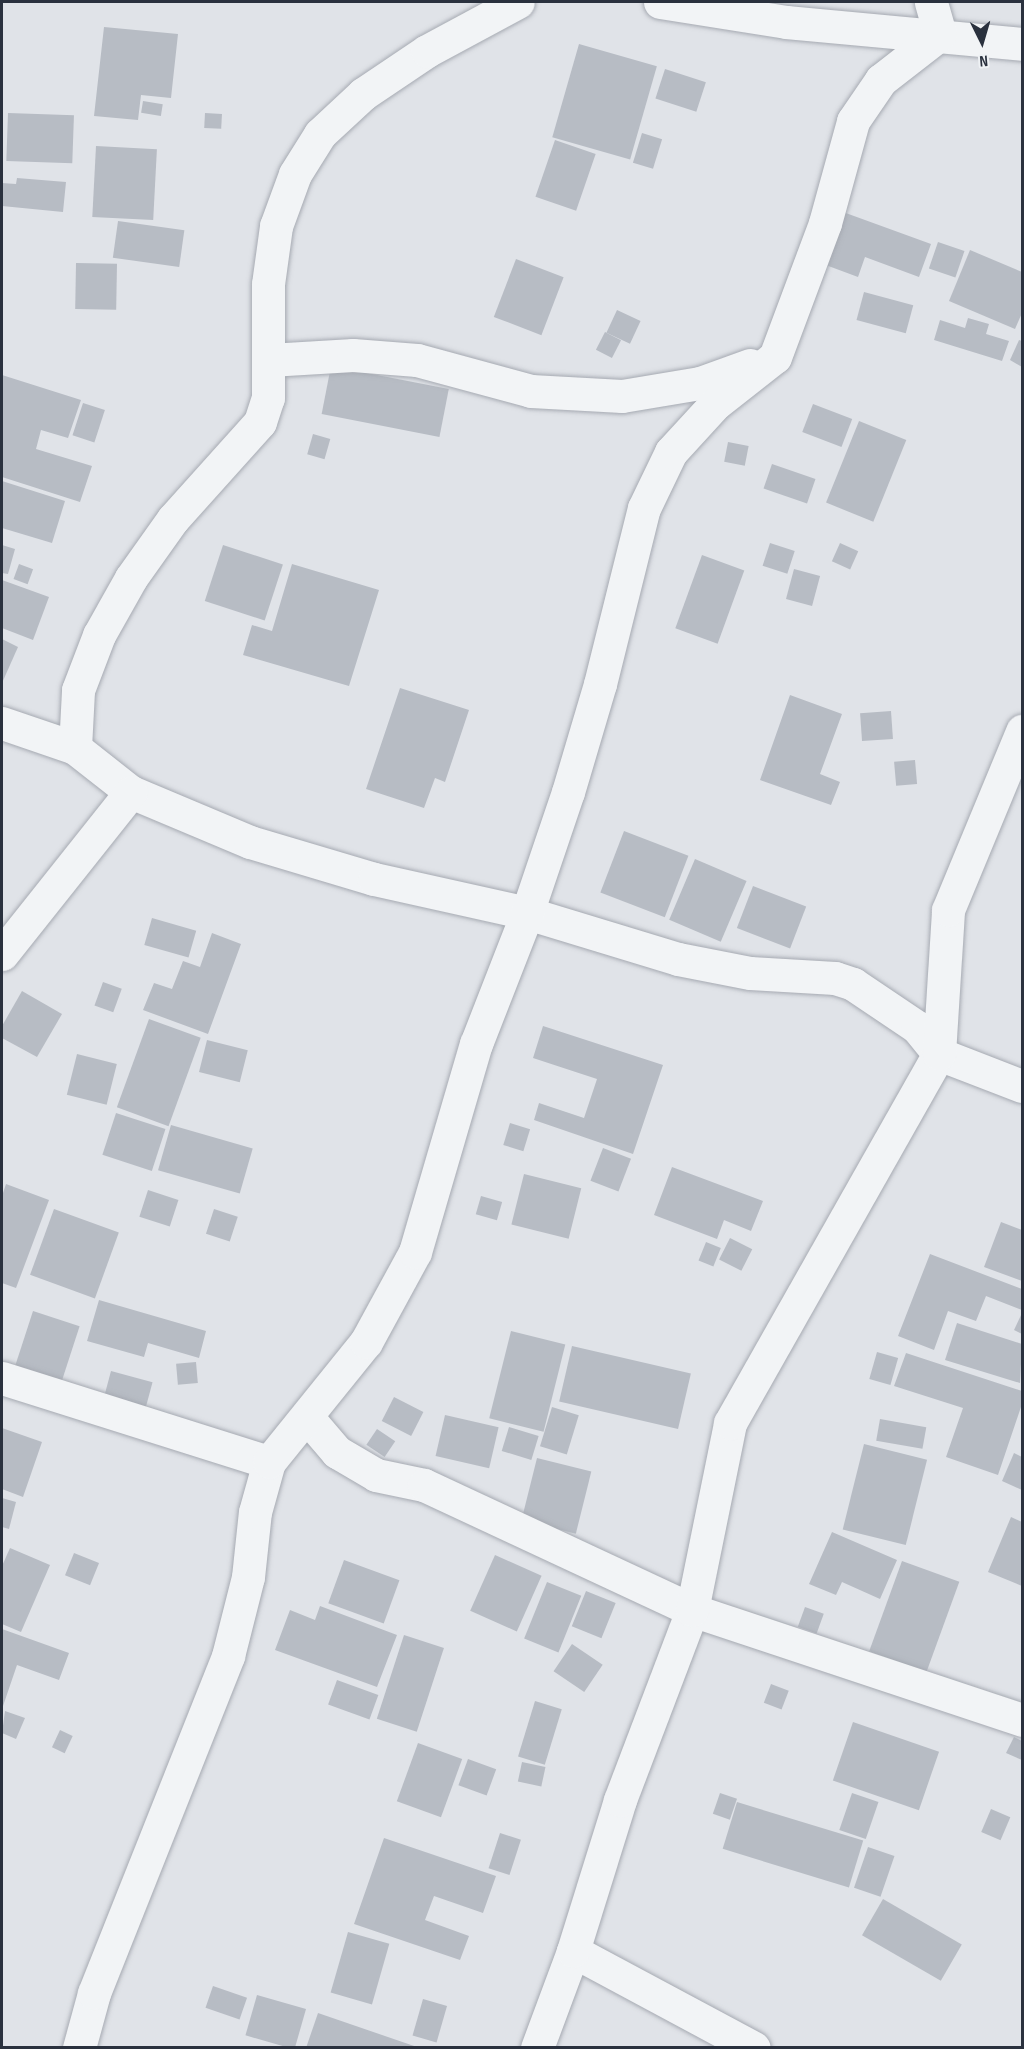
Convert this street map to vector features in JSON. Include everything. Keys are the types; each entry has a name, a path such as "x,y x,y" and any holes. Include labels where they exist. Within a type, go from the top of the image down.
{"street":[{"path":"75,748 78,690 99,635 131,578 173,519 260,422 268,398 268,284 276,226 294,174 320,134 363,94 427,51 518,2"},
{"path":"660,2 786,22 940,34 1023,44"},
{"path":"931,2 940,34"},
{"path":"79,2048 94,1993 228,1656 248,1577 255,1512 269,1462 366,1342 415,1252 476,1044 527,913 600,684 644,508 671,452 715,405 775,357 825,223 853,121 881,80 940,34"},
{"path":"269,360 352,355 417,360 531,391 622,396 700,383 775,357"},
{"path":"2,723 75,748 131,792 250,842 374,879 527,913 678,959 750,973 835,978 853,984 917,1027 939,1054 1023,1086"},
{"path":"537,2048 573,1951 620,1800 692,1610 730,1423 939,1054 948,909 1023,731"},
{"path":"2,954 131,792"},
{"path":"2,1378 269,1462"},
{"path":"307,1417 337,1452 376,1475 424,1485 692,1610 1023,1720"},
{"path":"573,1951 754,2048"}],"building":[{"path":"104,27 178,34 171,98 141,95 138,120 94,116"},
{"path":"579,44 657,66 630,160 552,137"},
{"path":"665,69 706,82 696,112 655,98"},
{"path":"143,101 163,104 161,116 141,113"},
{"path":"8,113 74,115 72,163 6,161"},
{"path":"205,113 222,114 221,129 204,128"},
{"path":"642,133 662,139 653,169 633,163"},
{"path":"555,140 596,154 576,211 535,197"},
{"path":"96,146 157,149 153,220 92,217"},
{"path":"17,178 66,182 63,212 2,206 2,183 16,184"},
{"path":"843,212 931,244 919,277 865,257 858,277 823,264"},
{"path":"118,221 184,230 179,267 113,258"},
{"path":"938,242 964,251 955,278 929,268"},
{"path":"970,250 1022,272 1022,313 1015,329 949,301"},
{"path":"516,259 564,277 541,335 494,317"},
{"path":"76,263 117,264 116,310 75,309"},
{"path":"864,292 913,305 906,333 856,320"},
{"path":"617,310 641,321 630,344 606,333"},
{"path":"968,318 989,324 986,334 1009,341 1002,361 934,340 940,320 965,328"},
{"path":"605,332 621,340 612,358 596,350"},
{"path":"1019,340 1022,341 1022,367 1010,360"},
{"path":"331,366 449,389 439,437 322,414"},
{"path":"2,375 81,400 68,438 41,430 36,449 92,466 80,502 2,477"},
{"path":"83,403 105,410 94,442 72,435"},
{"path":"813,404 852,419 841,447 802,432"},
{"path":"859,421 906,440 873,522 826,503"},
{"path":"313,434 330,439 325,459 307,454"},
{"path":"728,442 749,446 745,466 724,462"},
{"path":"772,464 815,479 807,504 764,489"},
{"path":"2,481 65,501 52,543 2,528"},
{"path":"770,543 795,551 787,574 763,566"},
{"path":"840,543 858,551 850,569 832,561"},
{"path":"2,545 15,549 8,574 2,573"},
{"path":"223,545 283,564 265,621 205,601"},
{"path":"702,555 744,570 718,644 675,628"},
{"path":"19,564 33,569 28,584 14,579"},
{"path":"292,564 379,590 349,686 243,655 252,625 272,631"},
{"path":"794,569 820,576 812,606 786,599"},
{"path":"2,580 49,597 33,640 2,628"},
{"path":"2,639 18,647 2,683"},
{"path":"400,688 469,710 445,782 435,778 424,808 366,789"},
{"path":"790,695 842,714 820,774 840,782 831,805 760,780"},
{"path":"891,711 893,739 862,741 860,713"},
{"path":"915,760 917,784 896,786 894,762"},
{"path":"624,831 688,856 665,917 600,893"},
{"path":"695,859 747,881 721,942 669,920"},
{"path":"753,886 806,906 790,948 737,928"},
{"path":"152,918 196,931 189,958 144,945"},
{"path":"212,933 241,944 208,1034 143,1010 154,983 172,989 183,961 200,967"},
{"path":"103,982 122,989 113,1012 94,1005"},
{"path":"22,991 62,1014 37,1057 2,1038 2,1026"},
{"path":"149,1019 201,1038 169,1126 117,1107"},
{"path":"543,1026 663,1065 633,1154 534,1120 539,1103 584,1118 597,1079 533,1058"},
{"path":"207,1040 248,1050 240,1082 199,1072"},
{"path":"77,1054 117,1064 107,1105 67,1095"},
{"path":"116,1113 165,1129 152,1171 102,1155"},
{"path":"510,1123 530,1129 523,1151 503,1145"},
{"path":"171,1125 253,1148 240,1194 158,1170"},
{"path":"603,1148 631,1159 618,1191 590,1181"},
{"path":"672,1167 763,1201 751,1231 724,1220 717,1239 654,1215"},
{"path":"524,1174 581,1188 569,1239 511,1224"},
{"path":"6,1184 49,1200 16,1288 2,1283 2,1196"},
{"path":"148,1190 178,1200 170,1227 139,1217"},
{"path":"481,1196 502,1202 497,1220 476,1214"},
{"path":"54,1209 119,1233 95,1298 30,1275"},
{"path":"214,1209 238,1217 230,1241 206,1234"},
{"path":"1001,1222 1022,1230 1022,1281 984,1267"},
{"path":"730,1238 752,1249 741,1271 719,1259"},
{"path":"706,1242 721,1248 713,1267 699,1261"},
{"path":"930,1254 1022,1289 1022,1310 986,1296 976,1321 948,1311 934,1350 898,1336"},
{"path":"99,1300 206,1331 199,1358 148,1343 144,1357 87,1341"},
{"path":"33,1311 80,1326 61,1384 14,1369"},
{"path":"1022,1313 1022,1334 1014,1330"},
{"path":"957,1323 1022,1344 1020,1383 945,1360"},
{"path":"511,1331 565,1345 544,1432 489,1418"},
{"path":"572,1346 691,1373 678,1429 559,1402"},
{"path":"877,1352 898,1358 890,1385 869,1379"},
{"path":"906,1353 1022,1391 1022,1404 998,1475 946,1457 963,1408 894,1386"},
{"path":"196,1362 198,1383 178,1385 176,1364"},
{"path":"111,1371 153,1382 144,1414 102,1403"},
{"path":"394,1397 423,1412 411,1436 382,1421"},
{"path":"552,1407 579,1415 567,1454 540,1446"},
{"path":"445,1415 499,1427 489,1468 436,1456"},
{"path":"880,1419 926,1427 922,1449 876,1441"},
{"path":"509,1427 539,1436 531,1460 502,1451"},
{"path":"2,1428 42,1442 23,1497 2,1489"},
{"path":"377,1429 395,1441 385,1457 366,1445"},
{"path":"864,1444 927,1460 906,1545 843,1529"},
{"path":"1014,1453 1022,1457 1022,1490 1002,1481"},
{"path":"537,1458 591,1472 576,1534 522,1520"},
{"path":"2,1498 16,1502 9,1529 2,1527"},
{"path":"1011,1517 1022,1522 1022,1586 988,1572"},
{"path":"832,1532 897,1560 880,1599 842,1582 836,1595 809,1584"},
{"path":"10,1548 50,1565 21,1632 2,1624 2,1566"},
{"path":"74,1553 99,1563 90,1585 65,1575"},
{"path":"495,1555 542,1576 517,1631 470,1611"},
{"path":"344,1560 399,1580 384,1623 328,1603"},
{"path":"902,1561 959,1582 926,1672 869,1651"},
{"path":"547,1582 581,1596 558,1652 524,1639"},
{"path":"586,1591 616,1603 601,1638 572,1626"},
{"path":"320,1606 397,1635 377,1687 275,1650 290,1610 315,1620"},
{"path":"805,1607 824,1614 817,1634 798,1627"},
{"path":"2,1629 69,1653 59,1680 17,1665 2,1709"},
{"path":"404,1635 444,1648 417,1732 377,1719"},
{"path":"572,1644 603,1665 584,1692 554,1671"},
{"path":"337,1680 378,1695 369,1719 328,1704"},
{"path":"771,1684 789,1691 782,1709 764,1703"},
{"path":"535,1701 562,1709 545,1765 518,1756"},
{"path":"5,1711 25,1718 16,1739 2,1733"},
{"path":"853,1722 939,1752 919,1810 833,1781"},
{"path":"60,1730 73,1736 65,1753 52,1747"},
{"path":"1014,1737 1022,1741 1022,1760 1006,1753"},
{"path":"418,1743 462,1759 441,1817 397,1801"},
{"path":"468,1759 496,1769 487,1796 458,1785"},
{"path":"522,1762 545,1767 541,1787 518,1782"},
{"path":"720,1793 737,1799 730,1820 713,1814"},
{"path":"852,1793 878,1802 866,1839 839,1830"},
{"path":"737,1802 863,1841 849,1887 723,1849"},
{"path":"991,1809 1010,1817 1001,1840 981,1832"},
{"path":"500,1833 521,1840 509,1875 489,1868"},
{"path":"384,1838 496,1876 483,1913 434,1896 425,1920 469,1936 460,1960 354,1924"},
{"path":"868,1847 894,1856 880,1897 854,1888"},
{"path":"883,1899 962,1944 941,1981 862,1935"},
{"path":"348,1932 389,1944 372,2004 331,1993"},
{"path":"213,1986 247,1998 240,2019 206,2008"},
{"path":"257,1995 306,2009 295,2048 245,2035"},
{"path":"423,1999 447,2006 437,2042 413,2036"},
{"path":"318,2013 417,2047 417,2048 306,2048"}]}
